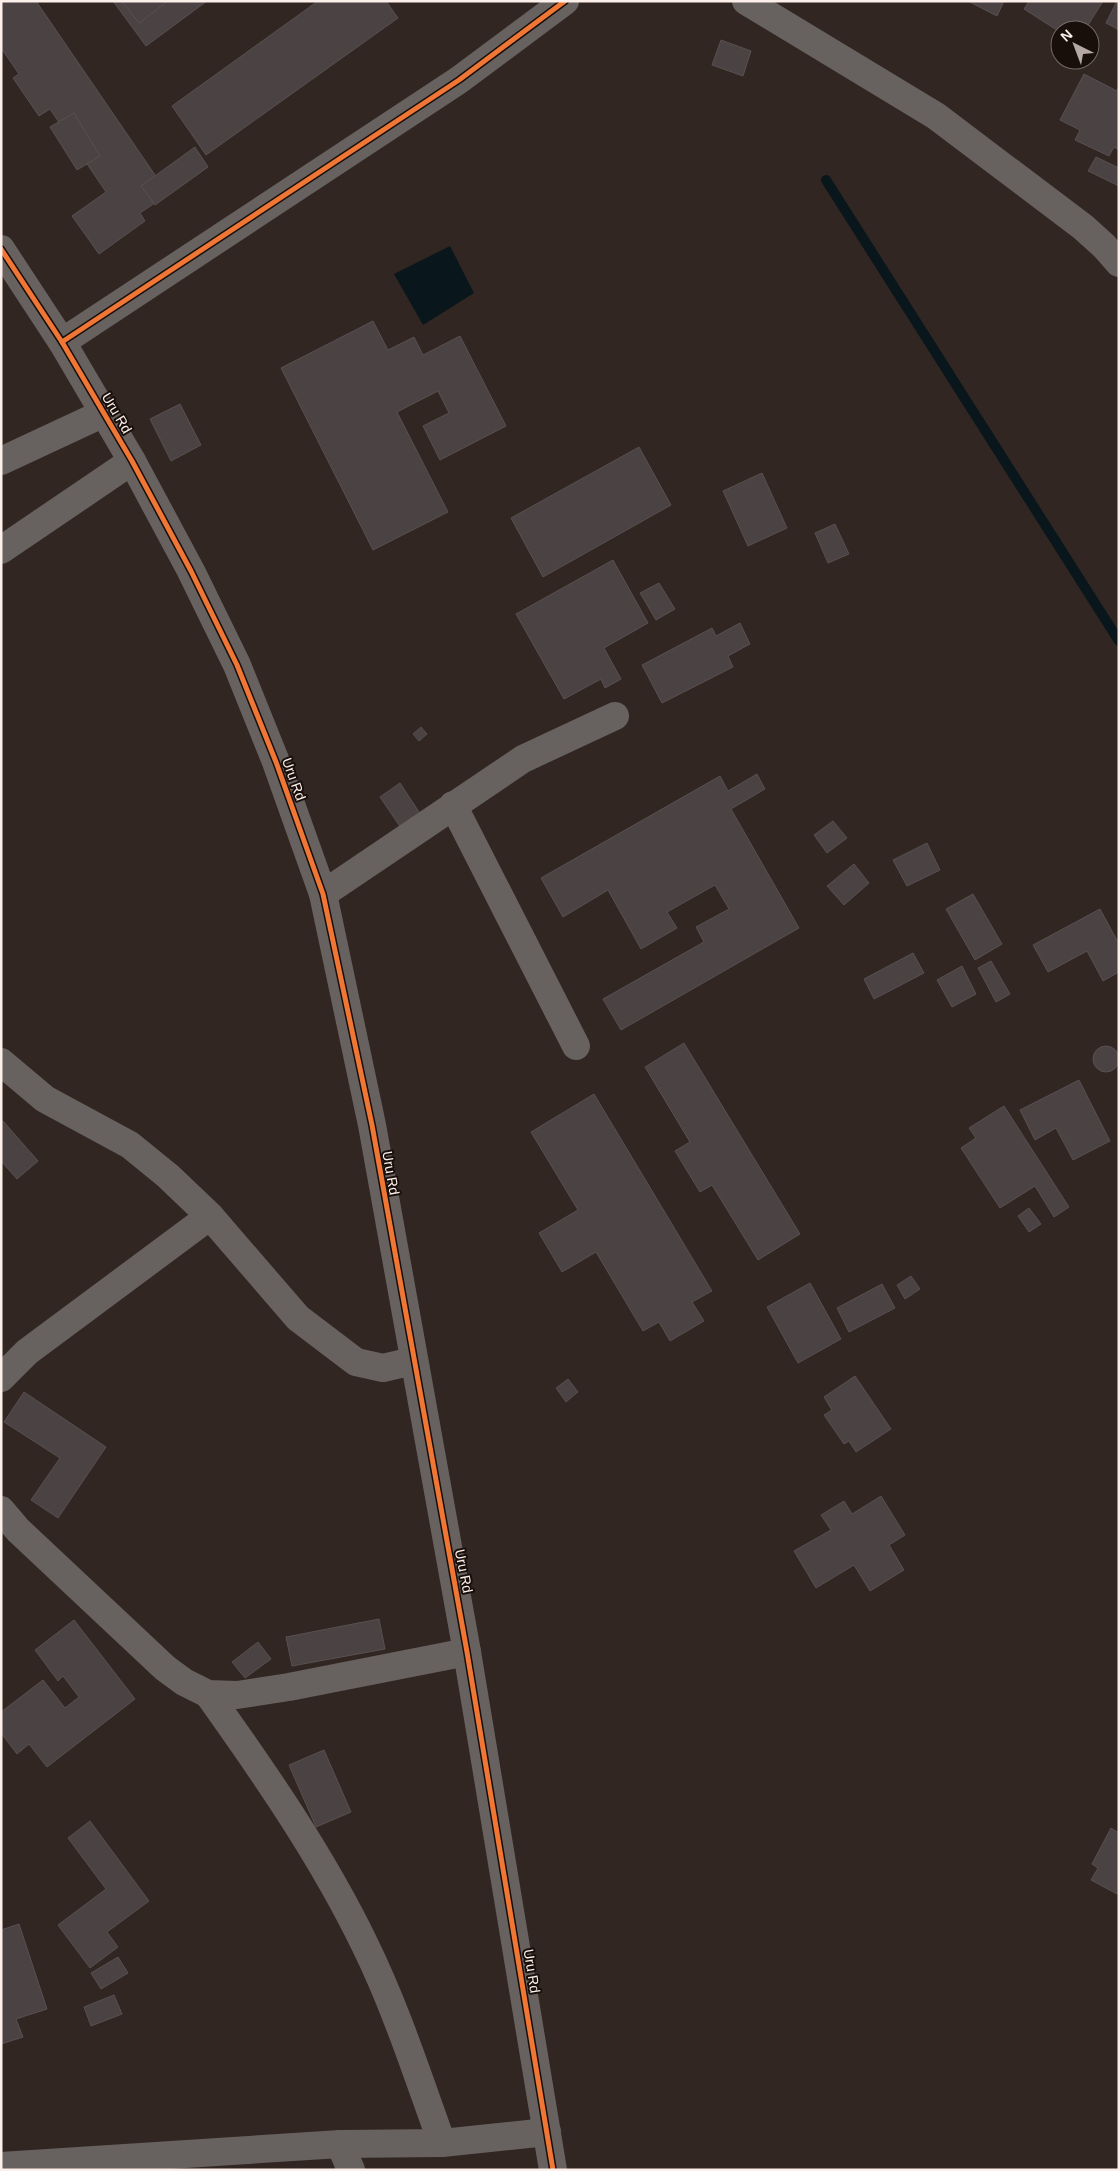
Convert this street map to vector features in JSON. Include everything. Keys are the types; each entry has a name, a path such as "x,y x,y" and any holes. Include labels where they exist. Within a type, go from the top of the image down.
{"street":[{"path":"62,342 459,80 565,1"},
{"path":"746,1 936,116 1083,227 1104,246 1119,264"},
{"name":"Uru Rd","path":"1,249 62,342 104,413 191,571 237,665 276,762 323,894 372,1125 413,1361 467,1652 553,2170"},
{"path":"1,461 104,413"},
{"path":"1,550 132,461"},
{"path":"323,894 522,759 615,716"},
{"path":"453,805 576,1046"},
{"path":"1,1062 45,1099 130,1145 168,1176 210,1216 298,1318 356,1362 383,1368 413,1361"},
{"path":"1,1378 27,1352 210,1216"},
{"path":"1,1510 18,1530 164,1668 184,1682 208,1694 237,1695 289,1687 467,1652"},
{"path":"208,1694 275,1790 347,1910 366,1946 400,2026 442,2143"},
{"path":"1,2166 127,2163 340,2144 442,2143 547,2132"},
{"path":"340,2144 352,2170"}],"shaded area":[{"path":"450,246 474,293 423,325 394,274"}],"building":[{"path":"1,1 36,1 168,194 140,213 145,221 99,254 72,216 106,192 50,109 39,116 13,78 19,74 1,48"},
{"path":"113,1 207,1 146,46"},
{"path":"122,1 168,1 139,23"},
{"path":"318,1 386,1 398,18 206,155 172,106"},
{"path":"968,1 1004,1 997,16"},
{"path":"1029,1 1103,1 1091,20 1050,20 1050,26 1024,9"},
{"path":"1117,1 1119,1 1119,30 1106,23"},
{"path":"721,40 751,51 743,76 712,65"},
{"path":"1084,74 1117,91 1119,85 1119,150 1114,147 1109,156 1075,140 1080,130 1060,120"},
{"path":"74,113 100,156 77,170 50,127"},
{"path":"195,147 208,167 155,205 141,186"},
{"path":"1096,157 1119,168 1119,186 1088,171"},
{"path":"373,321 388,350 414,337 423,355 460,336 506,426 440,460 423,426 449,413 438,391 397,412 448,512 373,550 281,368"},
{"path":"180,404 201,445 171,461 150,419"},
{"path":"639,447 671,505 543,577 511,518"},
{"path":"762,473 787,528 748,546 723,491"},
{"path":"835,524 849,554 828,563 815,533"},
{"path":"613,560 648,623 604,648 621,679 605,688 601,679 564,699 516,614"},
{"path":"659,583 675,609 656,620 640,593"},
{"path":"740,623 750,644 728,656 733,667 662,703 642,665 712,628 716,636"},
{"path":"421,727 427,734 419,741 413,734"},
{"path":"757,774 765,789 731,809 799,928 621,1030 603,999 704,942 696,927 729,909 715,885 667,912 677,928 641,949 608,890 563,917 541,878 720,776 728,791"},
{"path":"400,783 421,815 401,828 380,797"},
{"path":"833,821 847,838 827,853 814,835"},
{"path":"927,843 940,870 907,886 893,860"},
{"path":"854,864 869,883 844,905 827,886"},
{"path":"973,894 1002,944 975,960 946,909"},
{"path":"1100,909 1119,944 1119,972 1103,981 1087,951 1048,972 1033,945"},
{"path":"913,953 924,973 874,999 864,979"},
{"path":"991,961 1010,994 996,1002 978,968"},
{"path":"962,966 976,994 952,1007 937,980"},
{"path":"684,1043 800,1234 758,1260 712,1185 700,1192 675,1151 690,1142 645,1067"},
{"path":"1106,1046 1116,1049 1119,1059 1116,1069 1106,1072 1096,1069 1093,1059 1096,1049"},
{"path":"1079,1080 1110,1141 1073,1160 1056,1128 1035,1140 1020,1110"},
{"path":"594,1094 712,1291 692,1302 704,1321 670,1341 659,1322 643,1331 596,1252 562,1272 539,1233 578,1210 531,1132"},
{"path":"1004,1106 1069,1207 1054,1217 1035,1186 1000,1208 961,1148 976,1138 969,1128"},
{"path":"3,1121 38,1161 17,1179 1,1161 1,1122"},
{"path":"1029,1208 1041,1224 1029,1232 1018,1216"},
{"path":"911,1276 920,1289 905,1299 897,1285"},
{"path":"810,1283 841,1339 798,1363 767,1307"},
{"path":"882,1284 895,1308 849,1332 837,1308"},
{"path":"855,1376 891,1429 856,1452 849,1441 844,1444 824,1415 832,1410 824,1397"},
{"path":"568,1379 578,1392 566,1402 556,1388"},
{"path":"24,1392 106,1447 58,1518 31,1500 60,1458 4,1422"},
{"path":"881,1496 905,1535 889,1545 904,1570 870,1591 854,1565 816,1588 794,1551 831,1530 821,1515 844,1501 852,1514"},
{"path":"379,1619 385,1649 292,1666 286,1637"},
{"path":"74,1620 135,1699 47,1767 29,1744 17,1754 1,1733 1,1712 43,1680 65,1708 79,1697 63,1676 58,1681 35,1650"},
{"path":"258,1642 271,1659 245,1678 232,1662"},
{"path":"324,1750 351,1812 316,1827 289,1765"},
{"path":"90,1821 149,1901 107,1932 118,1947 90,1968 58,1925 106,1889 68,1838"},
{"path":"1111,1828 1119,1833 1119,1890 1117,1894 1091,1880 1098,1868 1092,1864"},
{"path":"19,1924 47,2009 16,2019 23,2037 1,2044 1,1930"},
{"path":"118,1957 128,1973 101,1989 91,1973"},
{"path":"114,1995 122,2014 91,2026 84,2007"}],"waterway":[{"path":"826,180 1119,641"}],"cycle path":[{"path":"62,342 459,80 565,1"},
{"path":"1,249 62,342 132,461 191,571 237,665 276,762 323,894 372,1125 467,1652 553,2170"}]}
